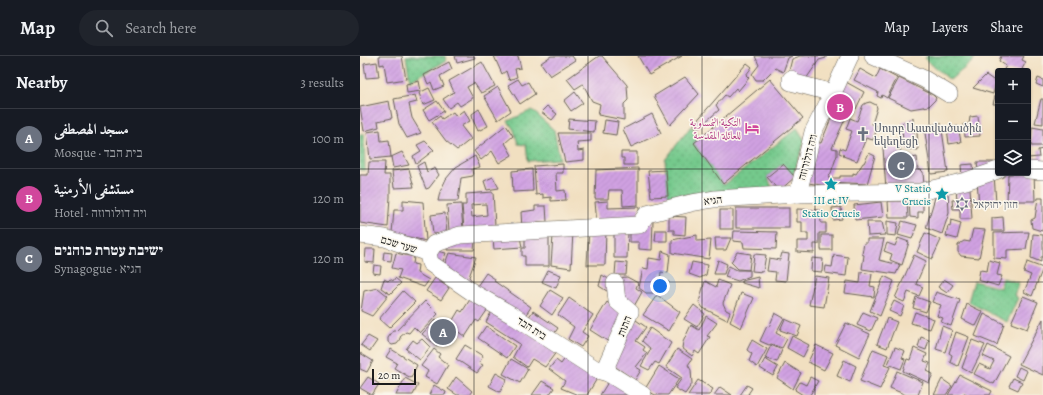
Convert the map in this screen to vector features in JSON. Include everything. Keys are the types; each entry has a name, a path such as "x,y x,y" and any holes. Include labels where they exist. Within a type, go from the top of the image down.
{"street":[{"name":"ויה דולורוזה","path":"798,194 813,132 850,56"},
{"path":"874,56 924,79 949,94"},
{"path":"791,79 791,82 833,93"},
{"path":"1031,170 1043,171"},
{"name":"הגיא","path":"431,248 460,235 639,225 647,214 714,199 798,194 920,192 966,181 995,171"},
{"name":"שער שכם","path":"360,235 385,238 431,248"},
{"name":"בית הבד","path":"431,248 430,263 472,292 512,315 597,370 608,373 643,395"},
{"name":"התות","path":"608,373 607,364 630,312 617,301 615,283"}],"green space":[{"path":"406,56 445,56 446,61 410,81"},
{"path":"927,56 976,56 972,62 950,80 925,59"},
{"path":"532,110 554,130 560,159 528,161 526,145 518,144 514,130 508,121"},
{"path":"691,126 700,137 694,143 724,185 797,128 805,140 793,176 782,164 767,177 773,189 668,196 665,160"},
{"path":"360,134 364,134 365,170 360,170"},
{"path":"1003,278 1019,283 1014,295 1018,298 1007,322 968,302 974,281 1000,288"}],"building":[{"path":"379,56 402,56 406,79 387,82 384,64 380,65"},
{"path":"455,56 474,56 475,58 457,63"},
{"path":"494,56 518,56 521,68 515,69 517,77 509,80 506,71 502,74"},
{"path":"551,56 572,56 575,60 550,76 541,63"},
{"path":"599,56 602,56 627,85 628,100 624,104 624,120 598,115 600,104 592,101 583,84 575,89 567,79"},
{"path":"638,56 682,56 649,75"},
{"path":"755,56 792,56 788,58 783,72 775,68 763,80 756,80 752,74 759,65"},
{"path":"800,56 826,56 826,58 819,60 806,79 789,71 792,59"},
{"path":"1001,56 1024,56 1022,60 1026,62 1023,68 1005,68 1006,66 999,61"},
{"path":"377,62 379,77 366,78 364,64"},
{"path":"449,62 452,69 440,76 444,86 434,90 431,82 428,84 424,75"},
{"path":"482,62 495,86 481,93 474,83 467,87 473,98 460,106 457,102 449,108 443,99 454,92 449,81"},
{"path":"747,63 752,67 746,75 749,78 738,91 736,88 728,97 725,95 716,105 719,110 697,129 694,124"},
{"path":"860,69 876,78 880,69 897,78 887,98 882,95 881,98 877,96 878,92 854,80"},
{"path":"986,75 995,81 993,94 973,88"},
{"path":"685,77 699,94 670,125 654,96"},
{"path":"899,78 933,95 936,98 935,100 929,106 911,109 888,98"},
{"path":"1038,78 1043,80 1043,87 1036,84"},
{"path":"518,79 522,85 528,82 535,94 520,104 508,85"},
{"name":"التكية النمساوية للعائلة المقدسة","path":"770,79 803,118 723,184 694,143"},
{"path":"419,81 421,91 407,93 406,84"},
{"path":"846,82 864,92 856,109 851,106 832,148 837,149 837,155 828,178 853,176 853,173 856,174 869,153 875,156 867,184 830,182 827,186 802,182 814,141 821,143 834,111 832,109"},
{"path":"498,87 511,111 498,120 484,96"},
{"path":"429,88 435,100 423,105 419,93"},
{"path":"575,92 583,103 571,111 564,101"},
{"path":"415,95 417,102 409,104 412,118 421,133 407,138 399,124 394,99"},
{"path":"1041,99 1043,99 1043,124 1035,123"},
{"path":"389,101 392,118 378,121 379,127 364,131 360,107"},
{"path":"437,101 444,111 429,120 423,110"},
{"name":"Սուրբ Աստվածածին եկեղեցի","path":"870,102 876,105 877,108 872,124 878,126 873,140 866,138 857,161 839,153 840,148 845,150 852,131 846,129 850,118 857,121 863,105"},
{"path":"547,106 557,114 552,120 541,112"},
{"path":"479,109 488,126 478,131 472,114"},
{"path":"464,110 470,121 461,126 471,139 457,150 446,141 432,122 440,116 442,119 453,112 456,116"},
{"path":"652,114 661,133 631,147 623,129"},
{"path":"978,116 980,136 965,137 964,124 969,124 970,117"},
{"path":"913,118 914,133 917,132 918,150 907,149 903,145 902,123"},
{"path":"569,119 595,121 594,132 568,129"},
{"path":"605,120 618,122 616,135 603,133"},
{"path":"941,123 948,172 931,174 924,126"},
{"path":"506,125 513,136 505,143 512,155 499,163 492,151 481,160 474,151"},
{"path":"958,126 961,142 949,144 947,128"},
{"path":"1032,127 1043,129 1043,146 1031,146"},
{"path":"380,130 381,141 389,140 391,157 370,159 367,132"},
{"path":"558,133 591,133 591,141 577,142 578,151 584,150 584,160 565,162"},
{"path":"898,139 902,160 917,157 918,170 923,172 924,186 886,190 883,148 887,140"},
{"path":"425,141 434,150 416,164 413,156 421,151 417,145"},
{"path":"1043,149 1043,168 1031,166 1031,158 1039,157 1038,150"},
{"path":"402,152 409,165 393,168 391,157"},
{"path":"621,152 637,152 637,165 624,165 624,158 621,158"},
{"path":"475,156 480,167 472,169 473,176 461,178 458,201 438,201 446,179 456,167"},
{"path":"369,162 385,162 384,175 390,175 388,227 360,223 360,175 368,175"},
{"path":"424,162 427,172 435,168 439,175 429,188 426,189 417,166"},
{"path":"977,162 994,162 994,168 978,172"},
{"path":"563,164 563,173 556,173 557,191 565,190 566,200 551,201 551,197 543,198 543,194 536,195 534,166"},
{"path":"783,164 795,177 779,191 767,177"},
{"path":"973,164 974,175 962,177 961,165"},
{"path":"638,168 638,205 623,206 622,190 609,190 608,199 595,199 596,170"},
{"path":"409,169 414,187 394,188 392,171"},
{"path":"532,169 533,191 513,192 512,171"},
{"path":"666,170 668,196 651,197 648,171"},
{"path":"1031,173 1034,173 1035,201 1007,201 1008,176 1031,176"},
{"path":"994,174 996,203 979,206 977,180"},
{"path":"493,177 499,188 487,190 484,181"},
{"name":"חזון יחזקאל","path":"970,188 972,219 960,219 960,209 953,209 952,200 957,200 956,189"},
{"path":"493,192 495,226 464,229 462,205 466,205 466,194","holes":["486,204 487,215 472,217 471,205"]},
{"path":"948,192 949,213 942,234 926,228 936,194"},
{"path":"1038,198 1043,198 1042,231 1032,228 1031,220 1035,218"},
{"path":"403,200 423,202 426,241 392,233 394,210 403,210"},
{"path":"909,200 916,200 918,203 923,202 923,212 918,212 918,218 910,217"},
{"path":"608,201 608,208 639,207 639,222 597,224 595,202"},
{"path":"888,201 907,201 908,218 889,218"},
{"path":"881,202 883,217 855,220 854,205"},
{"path":"461,204 463,230 449,231 447,205"},
{"path":"535,206 546,206 547,222 537,222 533,228 522,229 521,212 535,210"},
{"path":"841,207 842,219 833,220 832,208"},
{"path":"736,208 789,208 789,228 736,228"},
{"path":"797,209 820,210 821,223 826,223 826,233 819,233 819,244 814,244 814,253 797,252 797,241 808,241 808,233 802,233 802,222 797,222"},
{"path":"720,210 733,210 733,229 720,229"},
{"path":"445,213 447,233 433,234 431,215"},
{"path":"669,216 686,217 685,235 674,234 674,230 669,230"},
{"path":"1003,217 1004,231 992,231 992,218"},
{"path":"644,220 653,221 652,250 639,249 639,242 630,242 630,233"},
{"path":"951,220 961,223 957,239 946,236"},
{"path":"887,221 898,223 896,236 887,235"},
{"path":"902,221 917,225 912,239 898,235"},
{"path":"867,222 882,222 885,235 868,236"},
{"path":"589,229 606,229 605,265 587,265"},
{"path":"973,229 985,230 979,258 961,256 958,252 958,245 964,241 970,242"},
{"path":"656,230 667,230 667,241 655,241"},
{"path":"614,231 628,232 627,258 614,258"},
{"path":"734,231 777,232 776,249 744,248 743,242 733,241"},
{"path":"573,232 571,268 551,265 553,235"},
{"path":"1029,232 1026,249 1007,250 1007,259 994,258 994,233"},
{"path":"925,233 941,240 932,259 917,252"},
{"path":"1033,234 1043,235 1043,257 1041,257 1041,262 1031,258"},
{"path":"697,235 697,241 711,240 709,259 672,253 672,240"},
{"path":"821,235 832,235 832,250 821,250"},
{"path":"525,236 549,236 549,266 525,266 525,256 522,256 522,248 525,248"},
{"path":"520,237 522,247 494,249 493,239"},
{"path":"715,238 731,238 726,250 716,250"},
{"path":"898,238 909,242 902,265 890,260 892,254 884,251 887,243 895,246"},
{"path":"867,239 884,239 879,260 900,265 896,274 862,269 864,255 862,254 864,243 867,243"},
{"path":"475,240 474,250 447,250 447,243"},
{"path":"366,249 375,249 374,263 365,262"},
{"path":"436,251 446,253 441,267 433,262"},
{"path":"662,251 670,254 668,273 661,272 660,280 669,282 665,293 654,291 654,293 646,293 639,288 643,268 648,269 649,258 661,260"},
{"path":"384,252 392,253 391,261 383,260"},
{"path":"737,252 751,254 749,270 738,269 731,262"},
{"path":"396,253 414,257 413,264 418,265 417,273 429,280 424,287 398,278 401,270 392,268"},
{"path":"449,253 476,257 469,277 473,282 443,269"},
{"path":"782,253 789,254 786,281 775,280 776,272 767,271 769,258 780,260"},
{"path":"754,254 766,255 763,272 752,271"},
{"path":"834,255 848,257 846,276 825,273 826,266 832,267"},
{"path":"914,255 926,261 916,284 923,287 919,296 908,292 904,302 895,298"},
{"path":"812,258 823,259 822,272 811,271"},
{"path":"718,260 727,264 724,274 714,274"},
{"path":"989,260 1000,263 997,275 1002,276 998,286 978,280 980,270 987,271"},
{"path":"616,262 627,263 626,275 615,275"},
{"path":"692,262 708,265 706,275 700,278 689,274"},
{"path":"1027,262 1043,268 1032,296 1024,292 1031,275 1024,272"},
{"path":"374,265 381,266 380,274 373,273"},
{"path":"729,266 737,270 750,270 750,276 738,281 725,277"},
{"path":"548,270 561,275 556,288 542,282"},
{"path":"861,272 872,274 870,286 875,287 874,297 845,293 847,281 860,283"},
{"path":"486,273 495,279 494,281 531,307 523,319 475,289"},
{"path":"602,275 612,281 610,293 599,286"},
{"path":"815,276 829,278 824,307 809,305"},
{"path":"884,276 894,281 880,316 870,311"},
{"path":"627,277 638,283 636,288 642,292 633,308 620,299 616,278"},
{"path":"758,277 759,288 742,283 742,281"},
{"path":"395,278 401,283 390,294 381,288 384,279 388,281 390,279 393,281"},
{"path":"435,278 449,288 441,300 426,291"},
{"path":"944,279 953,285 947,293 938,287"},
{"path":"718,280 730,285 723,303 726,310 730,312 727,320 703,308 699,302 705,281 716,287"},
{"path":"378,288 388,296 372,316 361,311 364,291"},
{"path":"550,290 563,298 552,315 540,306"},
{"path":"403,291 415,302 389,328 379,319"},
{"path":"936,292 960,300 951,326 941,322 943,318 937,316 941,305 932,302"},
{"path":"741,293 754,298 741,328 730,322"},
{"path":"657,295 680,312 669,331 643,315"},
{"path":"1023,296 1038,302 1027,329 1011,323"},
{"path":"916,297 930,302 926,312 913,308"},
{"path":"471,298 488,309 479,322 476,320 465,337 450,325 459,310 462,312"},
{"path":"569,298 593,315 582,332 588,336 581,347 568,339 574,327 558,315"},
{"path":"425,301 438,314 420,333 414,327 409,333 406,332 400,337 401,339 397,344 392,345 388,342 388,338 393,331 396,331"},
{"path":"894,301 904,306 900,316 889,311"},
{"path":"607,302 625,316 609,342 590,330"},
{"path":"967,304 983,312 976,326 962,319"},
{"path":"694,305 705,314 697,327 684,319"},
{"path":"492,311 557,351 545,367 532,359 527,367 513,357 520,344 486,322"},
{"path":"533,311 558,328 552,337 526,321"},
{"path":"863,312 877,318 871,331 857,325"},
{"path":"915,312 934,319 930,329 911,323"},
{"path":"775,313 784,318 776,333 787,339 782,348 760,341 767,326 769,327"},
{"path":"984,314 1004,324 997,345 975,336"},
{"path":"706,316 717,323 707,336 710,337 699,354 695,351 692,356 682,348 683,342 691,325 699,330"},
{"path":"633,318 646,327 636,341 645,347 643,350 647,353 636,367 641,370 635,380 614,366"},
{"path":"887,318 897,322 887,348 877,344"},
{"path":"436,319 450,331 437,346 422,334"},
{"path":"785,319 801,326 797,336 780,330"},
{"path":"1043,319 1043,375 1019,364"},
{"path":"846,323 870,334 859,357 835,345"},
{"path":"486,326 515,346 507,358 478,338"},
{"path":"942,326 952,330 945,352 936,349"},
{"path":"650,328 671,343 659,364 655,362 649,370 641,366 651,349 642,341"},
{"path":"956,332 969,337 958,366 950,362 952,355 949,353"},
{"path":"368,336 377,341 370,351 361,345"},
{"path":"792,336 809,345 803,357 787,348"},
{"path":"921,337 929,340 926,350 918,347"},
{"path":"422,339 430,347 420,360 406,349 413,340 417,343"},
{"path":"752,340 767,349 757,367 749,361 752,354 747,350"},
{"path":"972,340 985,345 971,373 962,368"},
{"path":"465,345 483,356 479,363 483,365 477,373 456,359"},
{"path":"771,345 782,350 777,362 765,358"},
{"path":"816,345 833,353 824,370 808,362"},
{"path":"988,345 1009,356 994,384 974,374 979,364 990,369 994,361 983,356"},
{"path":"895,347 905,351 902,358 905,359 901,369 888,364"},
{"path":"914,348 927,354 924,361 930,363 927,371 933,374 929,383 903,371 907,359 910,360"},
{"path":"391,349 417,365 411,378 394,368 397,363 386,357"},
{"path":"434,349 440,354 438,357 448,365 437,384 425,377 428,371 421,366"},
{"path":"677,349 692,359 688,365 691,370 692,384 685,394 675,388 682,378 666,367"},
{"path":"873,349 888,355 884,365 890,367 880,389 860,381"},
{"path":"360,353 373,361 367,372 360,369"},
{"path":"566,357 598,377 587,395 578,395 561,388 565,381 549,369 556,360 561,364"},
{"path":"511,359 528,369 520,383 503,374"},
{"path":"765,359 778,367 773,376 760,368"},
{"path":"844,360 856,366 850,382 837,376"},
{"path":"785,363 801,373 793,389 777,378"},
{"path":"659,366 679,379 668,395 655,395 645,389"},
{"path":"1019,367 1027,371 1023,380 1015,376"},
{"path":"897,371 923,382 918,395 906,395 890,388"},
{"path":"496,373 507,379 500,392 489,386"},
{"path":"960,375 992,391 990,395 969,395 964,393 963,395 948,395"},
{"path":"368,377 379,384 372,395 360,388"},
{"path":"456,377 472,391 469,395 457,395 448,389"},
{"path":"810,377 818,381 810,395 803,395 795,390 800,382 806,385"},
{"path":"405,378 418,385 413,395 396,395"},
{"path":"1013,378 1022,382 1018,390 1009,386"},
{"path":"610,379 636,395 600,395"},
{"path":"942,379 952,386 946,395 934,395"},
{"path":"698,380 713,389 709,395 688,395"},
{"path":"542,381 554,388 549,395 532,395"},
{"path":"434,385 446,392 445,395 429,395"},
{"path":"747,385 752,388 748,394 750,395 740,395"},
{"path":"720,387 732,395 714,395"}],"place":[{"name":"مستشفى الأرمنية","path":"840,107"},
{"name":"التكية النمساوية للعائلة المقدسة","path":"752,128"},
{"name":"Սուրբ Աստվածածին եկեղեցի","path":"863,134"},
{"name":"ישיבת עטרת כוהנים","path":"901,165"},
{"name":"III et IV Statio Crucis","path":"831,184"},
{"name":"V Statio Crucis","path":"942,194"},
{"name":"חזון יחזקאל","path":"962,204"},
{"name":"مسجد الهصطفى","path":"443,332"}]}
